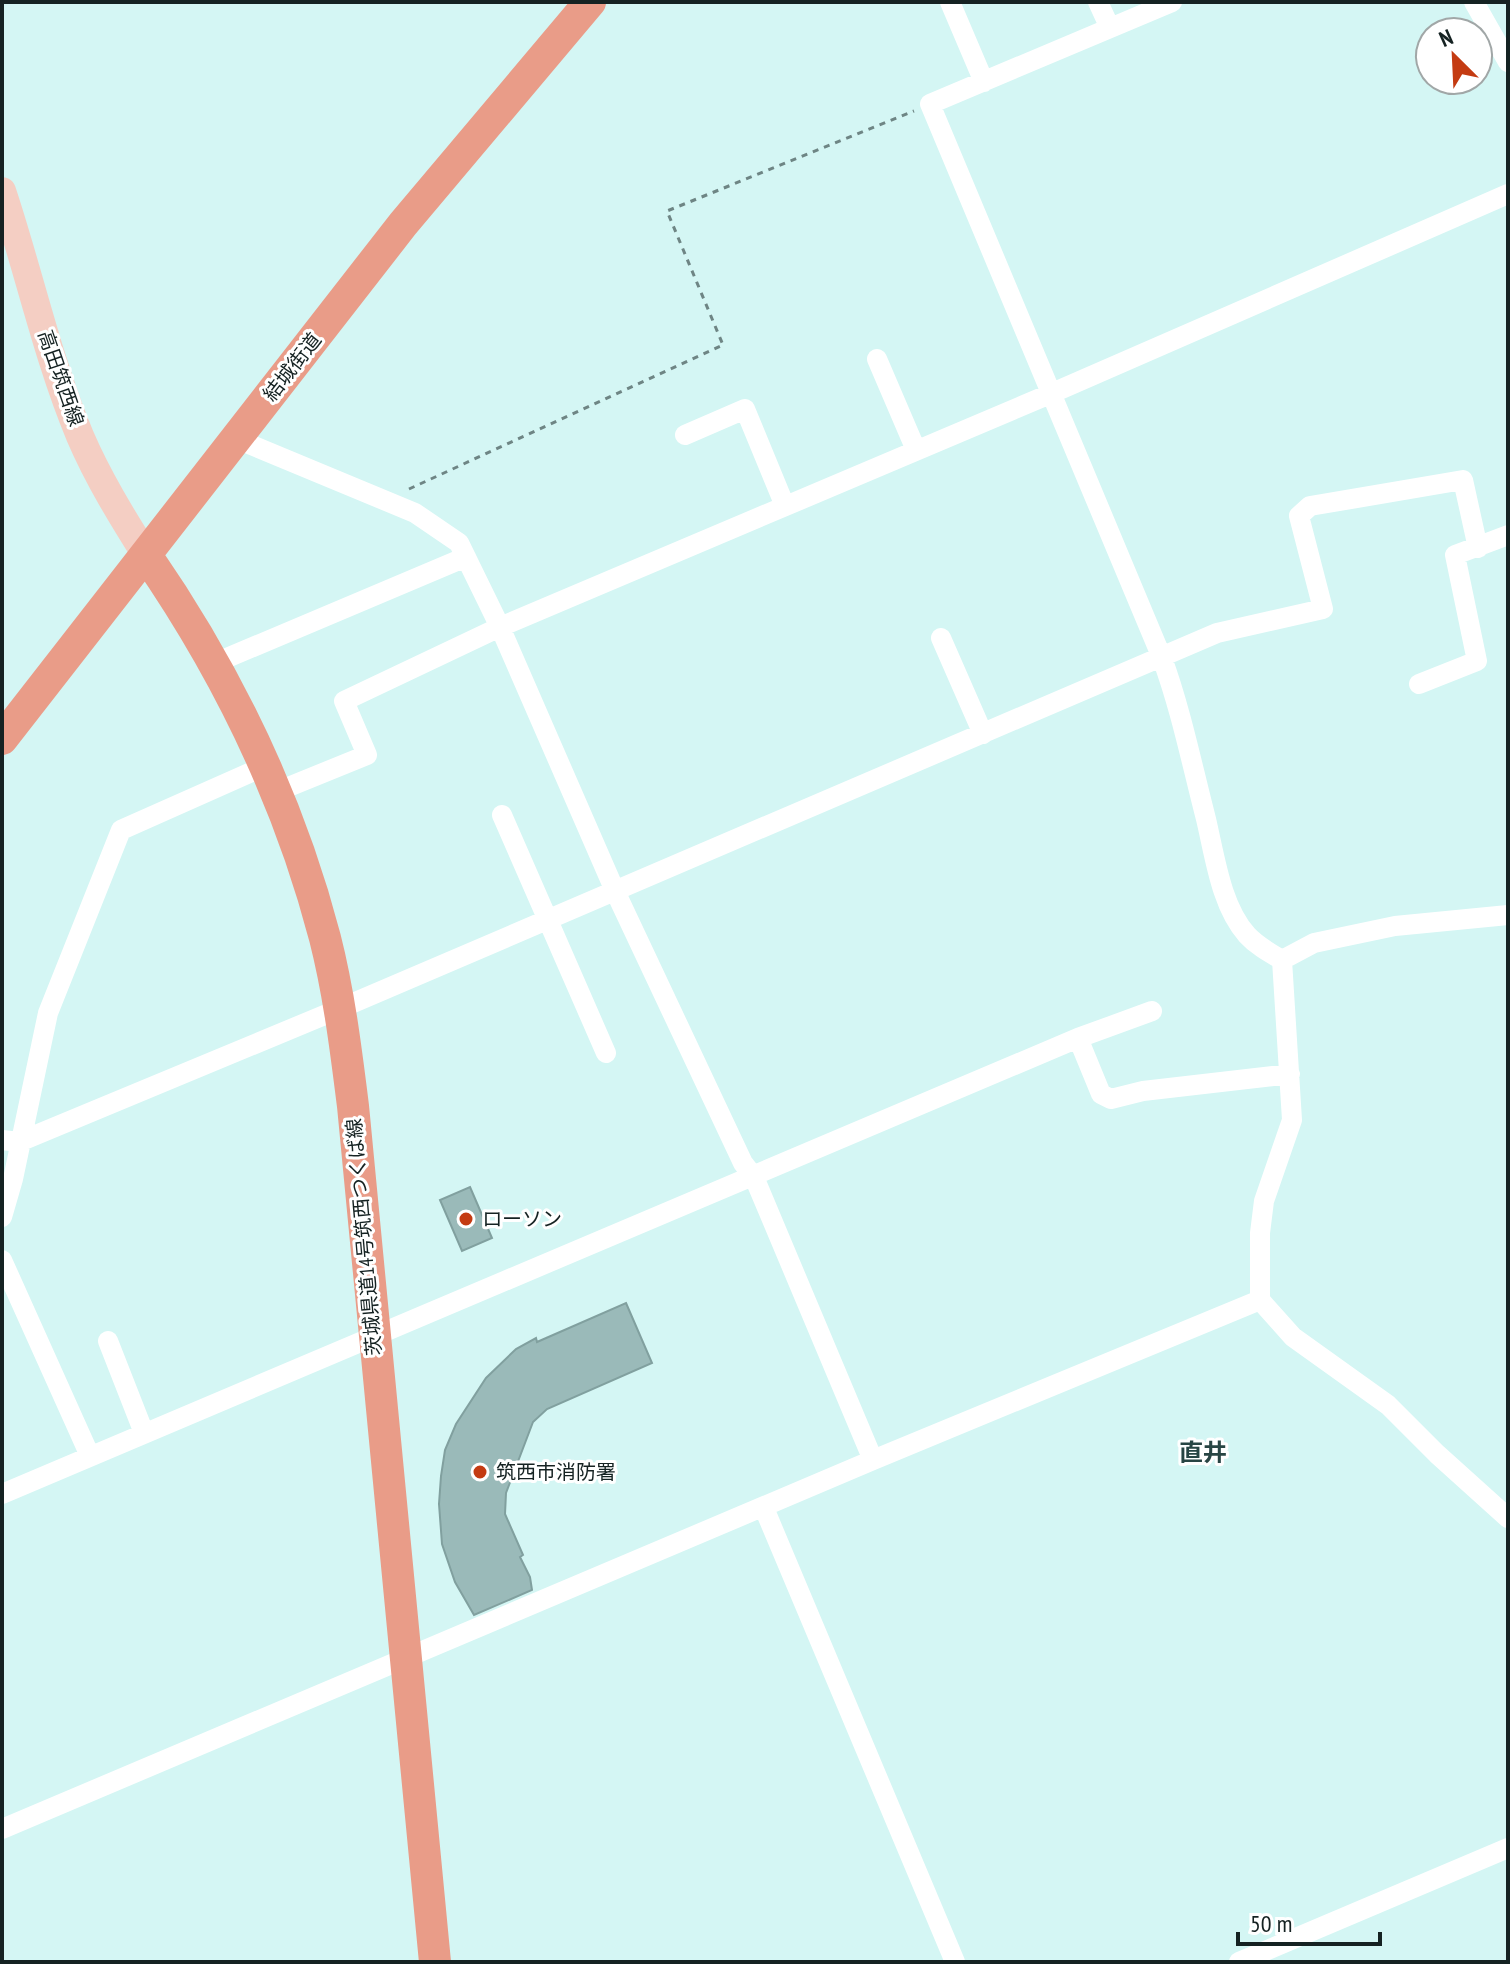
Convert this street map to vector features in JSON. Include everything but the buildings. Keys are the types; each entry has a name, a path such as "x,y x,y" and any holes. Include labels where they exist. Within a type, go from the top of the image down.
{"main road":[{"name":"結城街道","path":"2,739 403,224 590,2"},
{"name":"高田筑西線","path":"4,203 58,377 81,437 113,502 146,555"},
{"name":"茨城県道14号筑西つくば線","path":"146,555 215,663 271,779 312,892 339,1009 353,1106 435,1962"}],"street":[{"path":"951,2 984,82"},
{"path":"1098,2 1110,28"},
{"path":"1172,2 930,104 1162,658 1174,692 1219,876 1232,911 1246,934 1262,949 1282,960"},
{"path":"1474,2 1508,62"},
{"path":"2,1217 13,1179 11,1141 48,1013 121,830 271,779 367,755 344,701 500,627 1050,394 1508,194"},
{"path":"877,359 916,450"},
{"path":"685,435 745,409 785,506"},
{"path":"237,439 415,513 459,543 500,627 615,891 743,1163 754,1177 873,1460"},
{"path":"11,1141 339,1009 1217,633 1323,609 1299,516 1310,506 1463,480 1478,548"},
{"path":"1419,684 1477,661 1455,555 1508,535"},
{"path":"215,663 466,557"},
{"path":"941,638 983,734"},
{"path":"502,815 606,1053"},
{"path":"1282,960 1314,943 1395,926 1508,915"},
{"path":"1282,960 1292,1120 1264,1201 1260,1233 1260,1300 1293,1337 1388,1405 1508,1518"},
{"path":"2,1494 1078,1038 1152,1011"},
{"path":"1078,1038 1101,1094 1111,1099 1143,1091 1290,1074"},
{"path":"2,1260 90,1456"},
{"path":"2,1829 873,1460 1260,1300"},
{"path":"108,1341 144,1433"},
{"path":"764,1508 955,1962"},
{"path":"1239,1962 1508,1848"}],"path":[{"path":"384,500 723,345 667,211 930,104"}],"place":[{"name":"ローソン","path":"466,1219"},
{"name":"筑西市消防署","path":"480,1472"}],"district":[{"name":"直井","path":"1203,1453"}]}
